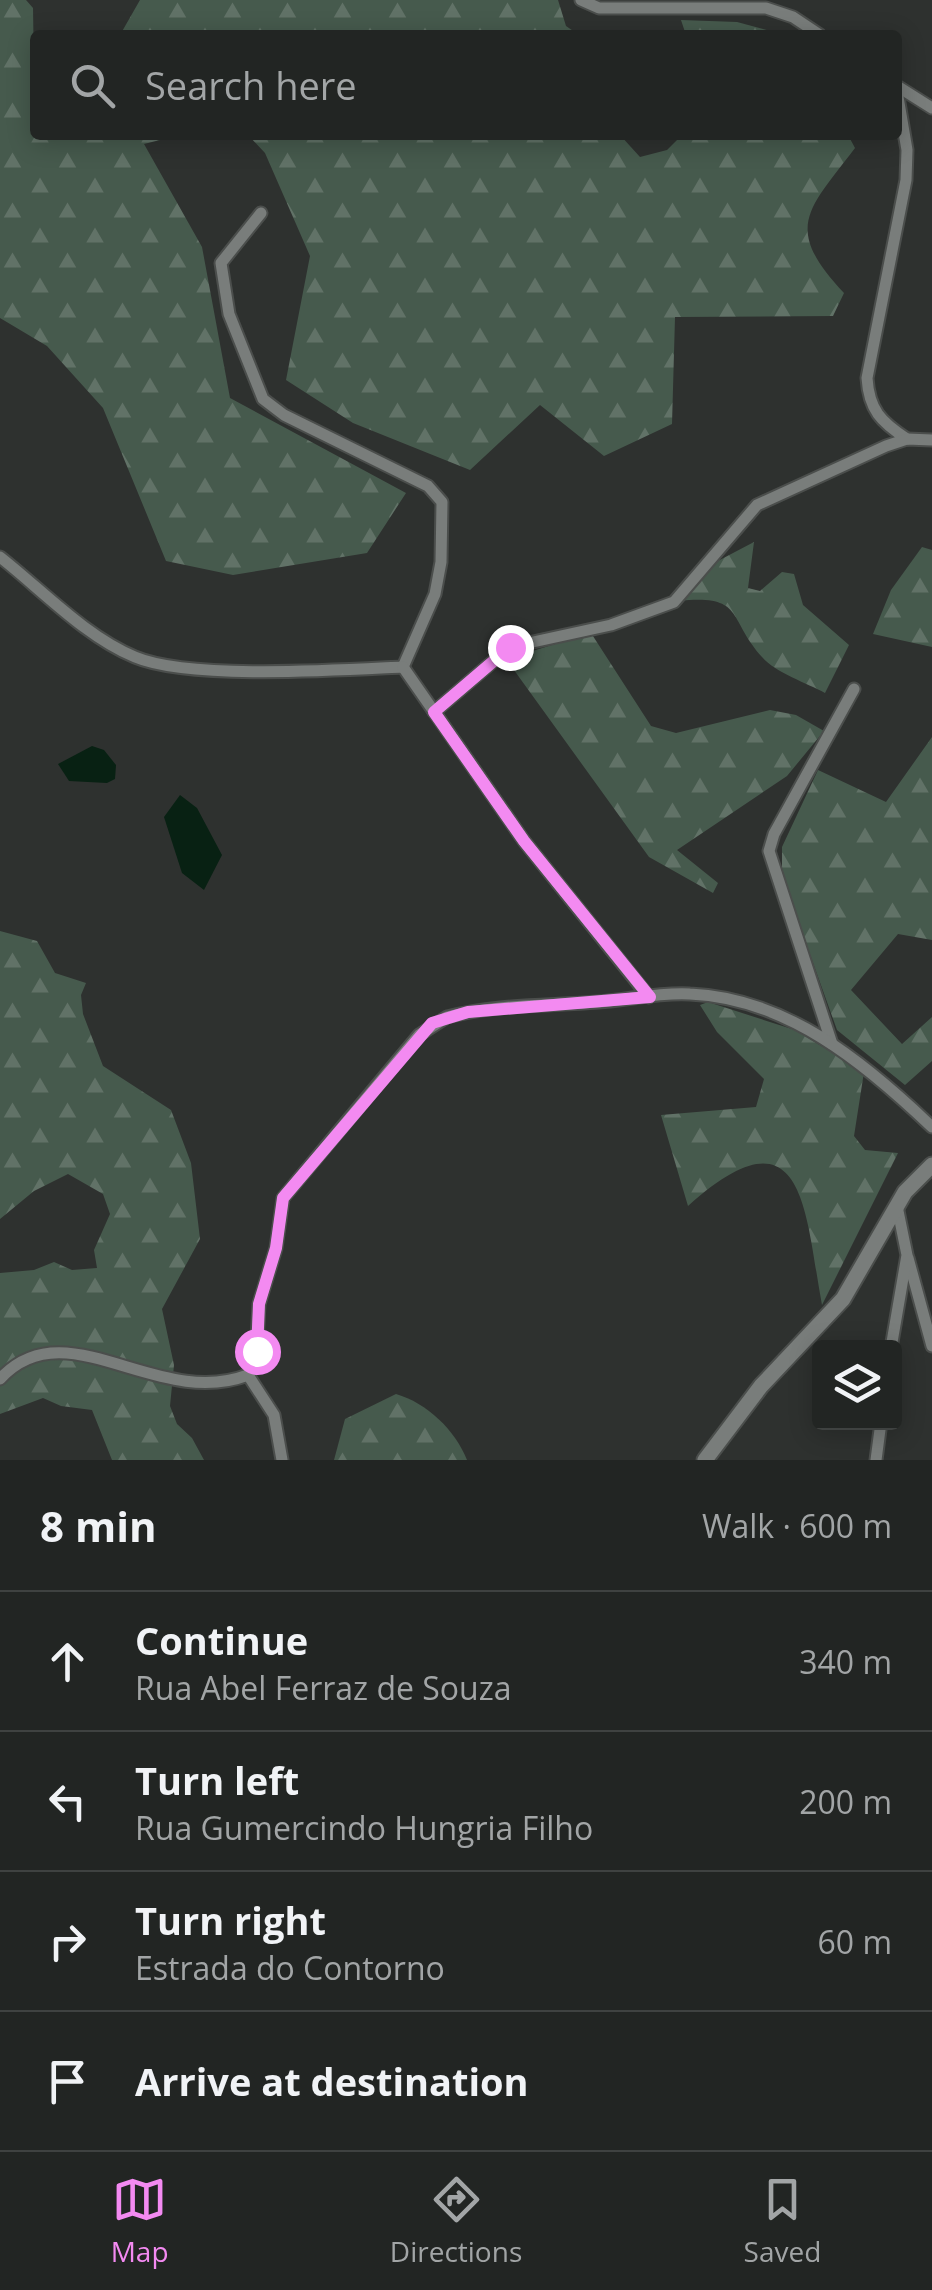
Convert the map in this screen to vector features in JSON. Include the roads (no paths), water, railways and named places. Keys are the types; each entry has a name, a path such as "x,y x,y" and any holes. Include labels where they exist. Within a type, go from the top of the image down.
{"street":[{"path":"581,0 599,8 766,8 793,17 812,30"},
{"path":"902,91 932,108"},
{"path":"902,119 906,180 867,378 868,396 879,419 907,439"},
{"path":"261,213 221,263 229,314 256,389 284,415 428,486 442,502 441,562 435,594 402,667"},
{"path":"434,712 510,647 611,625 674,602 756,505 907,439 932,440"},
{"path":"0,557 112,645 154,664 226,670 402,667"},
{"path":"402,667 535,856 650,997"},
{"path":"832,1044 769,852 774,834 854,689"},
{"path":"0,1379 30,1358 70,1351 188,1384 248,1375 256,1362 259,1304 276,1248 283,1198 432,1023 468,1012 688,994 742,1002 778,1014 832,1044 883,1080 932,1127"},
{"path":"705,1460 747,1402 843,1299 896,1206 932,1165"},
{"path":"896,1206 932,1346"},
{"path":"892,1340 907,1255"},
{"path":"248,1375 274,1415 282,1460"},
{"path":"876,1460 880,1430"}]}
